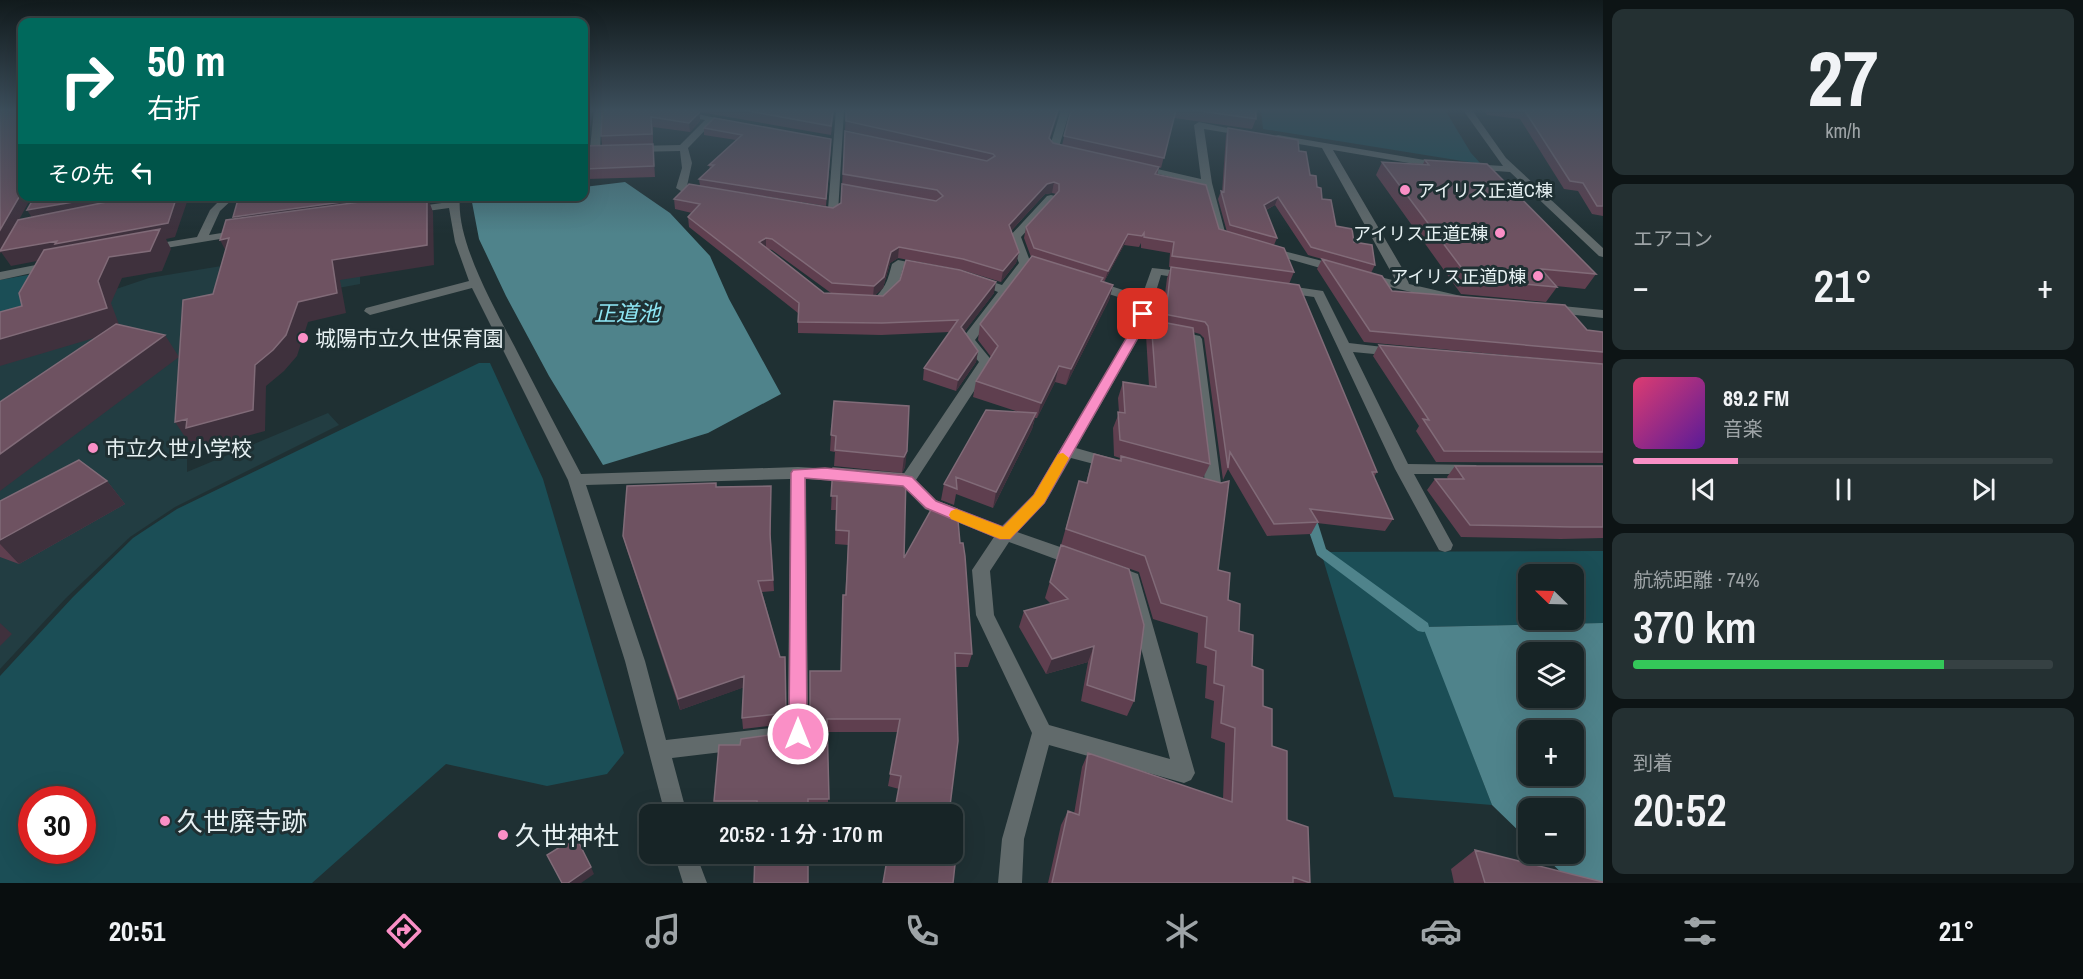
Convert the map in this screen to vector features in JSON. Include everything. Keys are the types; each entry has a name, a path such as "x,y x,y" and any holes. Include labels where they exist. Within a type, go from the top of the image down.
{"street":[{"path":"685,151 688,157 686,176 681,188 714,193"},
{"path":"803,208 833,213 840,190 839,151"},
{"path":"1063,151 1076,154"},
{"path":"1203,151 1207,183 1220,236 1231,239"},
{"path":"1329,151 1400,273 1404,288"},
{"path":"1361,151 1447,166 1512,169"},
{"path":"1498,151 1512,169 1603,254"},
{"path":"1130,166 1207,183"},
{"path":"1025,263 1015,237 1051,198"},
{"path":"157,205 177,201"},
{"path":"202,238 216,210 226,201"},
{"path":"397,212 450,201"},
{"path":"455,201 461,242 476,283 576,480 635,662 674,804"},
{"path":"135,250 248,232"},
{"path":"1254,246 1404,288 1472,301"},
{"path":"0,276 67,263"},
{"path":"1025,263 1047,270"},
{"path":"907,481 986,362 968,340 1025,263"},
{"path":"867,302 877,303 891,290 898,264 940,272"},
{"path":"1010,883 1013,839 1042,733 985,615 981,570 1005,534 1039,499 1066,451 1150,329 1147,302 1156,271 1203,277"},
{"path":"961,276 1005,290"},
{"path":"1080,281 1147,302"},
{"path":"370,311 476,283"},
{"path":"1273,287 1319,294 1403,469 1445,545"},
{"path":"1542,308 1603,314"},
{"path":"1150,329 1195,339 1214,491 1192,485"},
{"path":"1344,347 1403,352"},
{"path":"1066,451 1123,467"},
{"path":"1403,469 1485,470"},
{"path":"660,750 798,734 798,473"},
{"path":"576,480 825,473 907,481 931,505 1132,579 1184,773 1042,733"},
{"path":"688,864 695,883"}],"shaded area":[{"path":"1401,151 1470,151 1481,164"},
{"name":"市立久世小学校","path":"360,243 360,284 187,316 187,472 328,413 339,425 175,507 130,537 66,598 0,669 0,328 149,278"},
{"path":"44,272 26,314 0,322 0,280"},
{"path":"479,363 490,363 543,479 624,753 607,774 547,786 446,764 312,883 0,883 0,676 73,597 133,538 177,509"},
{"path":"1603,551 1603,623 1584,623 1584,564 1518,564 1518,625 1424,627 1492,805 1394,797 1321,552"}],"water":[{"name":"正道池","path":"625,182 670,213 710,256 729,299 781,394 708,433 603,465 549,376 506,296 479,239 472,201 588,201 588,187"},
{"path":"1584,623 1603,623 1603,883 1572,883 1552,864 1584,864 1584,798 1518,798 1518,830 1492,805 1423,627 1518,625 1518,630 1584,630"}],"building":[{"path":"0,151 18,151 18,199 0,230"},
{"path":"588,151 653,151 654,166 588,169"},
{"path":"724,151 830,151 826,199 699,179 714,165 709,165"},
{"path":"844,151 941,151 987,161 995,156 981,151 1089,151 1159,167 1155,174 1206,185 1219,229 1284,248 1294,272 1172,256 1174,242 1144,237 1144,233 1142,236 1128,234 1108,271 1034,248 1026,227 1059,191 1059,184 1054,182 1047,184 1009,225 1019,252 1003,271 963,259 899,247 891,252 884,277 874,286 832,283 772,239 766,238 759,242 824,293 883,296 900,280 906,260 960,270 996,282 961,327 978,351 958,380 924,368 958,320 882,323 798,322 799,303 688,217 700,204 674,199 689,184 833,208 841,203 842,184 936,201 943,196 937,190 843,174"},
{"path":"1133,151 1166,151 1164,158"},
{"path":"1227,151 1306,152 1310,175 1316,176 1317,187 1321,188 1322,199 1331,200 1336,226 1352,229 1354,242 1372,245 1375,265 1311,247 1278,197 1264,205 1277,238 1230,225 1221,191 1224,192"},
{"path":"1551,151 1603,151 1603,206 1597,206 1583,183 1570,181"},
{"path":"1425,160 1487,164 1596,274 1541,269 1557,287 1470,279 1382,162 1429,165"},
{"path":"32,201 79,201 27,210"},
{"path":"111,201 175,201 168,223 55,244 57,241 0,251 18,220"},
{"path":"238,201 350,201 233,217"},
{"path":"367,201 427,201 427,245 332,260 337,293 298,302 286,335 255,365 253,410 186,428 187,419 175,422 183,300 213,294 229,238 220,240 226,220"},
{"path":"160,229 150,251 109,257 98,281 107,308 0,339 0,312 22,306 19,293 44,250"},
{"path":"1032,256 1103,278 1101,281 1113,285 1071,369 1059,366 1041,403 976,381 998,346 980,324"},
{"path":"1322,259 1382,276 1392,291 1565,305 1587,330 1603,332 1603,352 1370,331"},
{"path":"1171,267 1299,285 1377,472 1372,472 1393,519 1310,509 1318,522 1274,524 1230,452 1228,468 1208,326 1205,322 1153,312 1156,300 1167,303"},
{"path":"1151,320 1193,328 1210,464 1120,440 1118,412 1125,413 1123,382 1156,387"},
{"path":"116,324 165,335 0,454 0,402"},
{"path":"1379,345 1603,364 1603,452 1444,451 1423,419 1429,420"},
{"path":"834,401 909,406 907,451 904,457 835,450 836,436 831,435"},
{"path":"986,410 1036,413 996,492 956,477 957,489 944,484"},
{"path":"1094,454 1121,461 1121,456 1221,483 1229,481 1218,570 1230,573 1228,600 1240,604 1239,631 1253,635 1252,666 1263,670 1263,706 1272,709 1272,746 1287,751 1287,820 1308,827 1310,883 1293,877 1293,883 1052,883 1068,811 1079,815 1088,753 1232,802 1235,728 1221,723 1224,686 1214,683 1216,651 1205,647 1207,617 1161,603 1145,556 1066,529 1079,481 1087,483"},
{"path":"79,460 107,481 0,540 0,501"},
{"path":"1455,466 1603,466 1603,527 1470,525 1435,479 1464,479"},
{"path":"833,468 904,474 906,477 904,558 936,501 957,509 960,543 963,543 965,556 972,654 955,653 958,741 950,804 896,804 901,776 890,774 900,719 827,719 829,799 808,799 808,804 714,801 719,745 740,745 741,739 806,730 810,721 810,671 841,671 843,595 846,595 849,531 836,530 837,496 831,496"},
{"path":"716,483 716,487 771,486 770,534 773,580 758,581 780,657 785,657 786,713 742,718 744,676 678,699 623,536 627,486"},
{"path":"1061,545 1129,569 1144,625 1134,701 1087,685 1094,646 1052,659 1024,611 1068,599 1050,582"},
{"path":"576,837 591,867 568,883 562,883 547,855"},
{"path":"1475,850 1518,861 1518,864 1531,864 1603,882 1603,883 1485,883"},
{"path":"755,864 808,864 808,883 754,883"},
{"path":"886,864 955,864 953,883 883,883"}],"waterway":[{"path":"1310,517 1321,552 1423,627"}],"slow traffic":[{"path":"956,515 1005,534 1039,499 1063,458"}],"place":[{"name":"アイリス正道C棟","path":"1405,190"},
{"name":"アイリス正道E棟","path":"1500,233"},
{"name":"アイリス正道D棟","path":"1538,276"},
{"name":"城陽市立久世保育園","path":"303,338"},
{"name":"市立久世小学校","path":"93,448"},
{"name":"久世廃寺跡","path":"165,821"},
{"name":"久世神社","path":"503,835"}],"route":[{"path":"798,734 798,473 825,473 907,481 931,505 1005,534 1039,499 1138,327 1143,314"}]}
